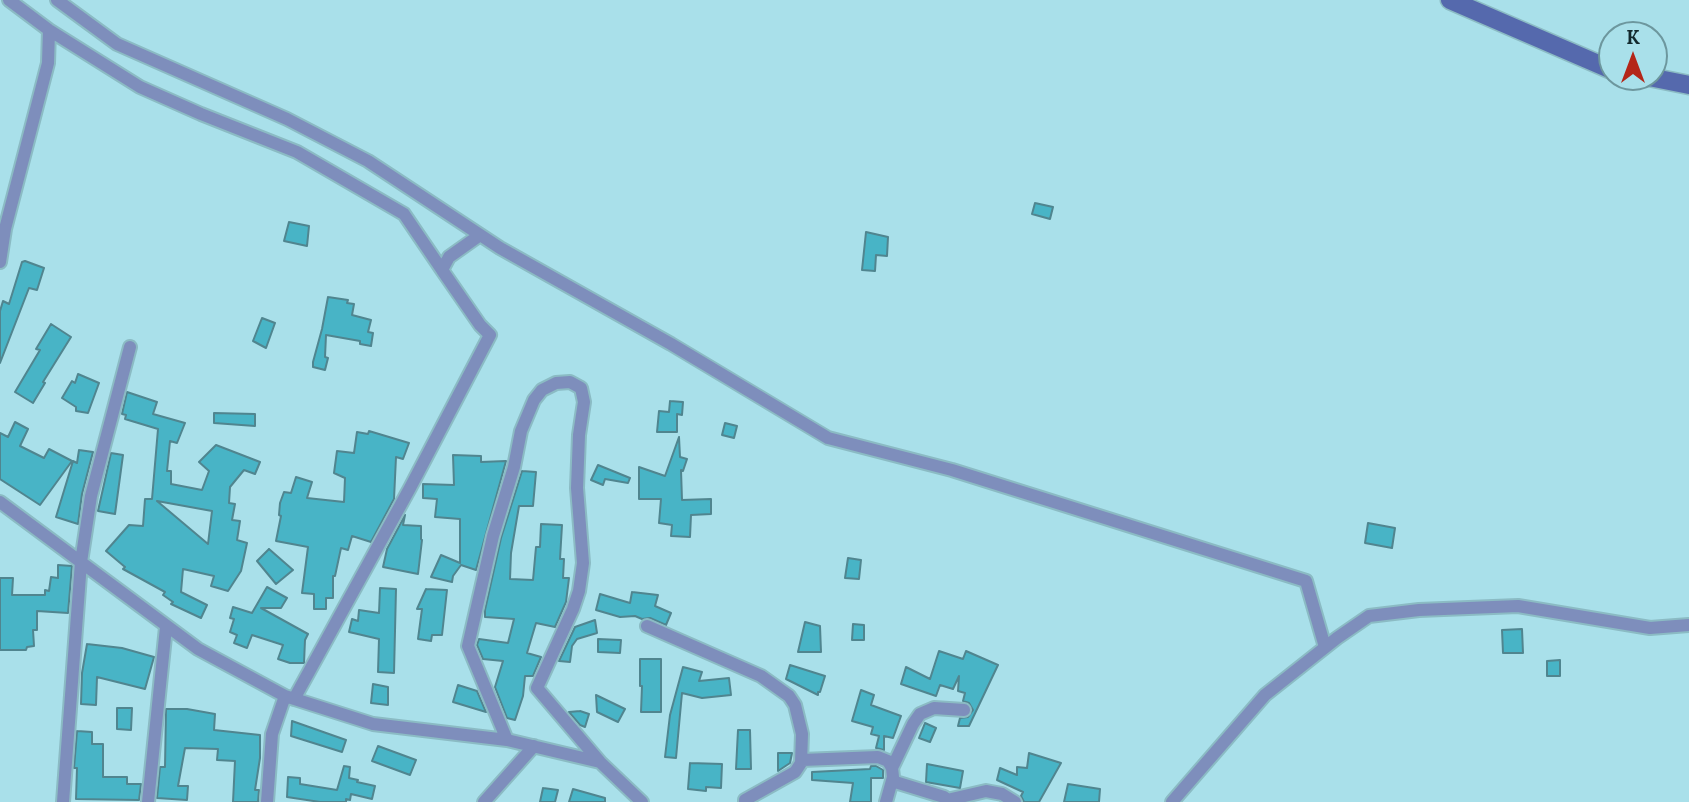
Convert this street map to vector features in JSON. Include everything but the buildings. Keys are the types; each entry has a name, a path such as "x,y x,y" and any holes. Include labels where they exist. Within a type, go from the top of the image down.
{"street":[{"path":"9,0 49,30 140,87 297,152 404,214 480,325 490,335 410,488 290,697 272,734 267,802"},
{"path":"57,0 117,44 287,118 368,161 512,255 671,344 828,438 952,470 1306,581 1325,647"},
{"path":"1450,0 1598,64"},
{"path":"0,262 5,229 48,63 49,30"},
{"path":"1668,81 1689,85"},
{"path":"442,270 449,257 480,235"},
{"path":"63,802 81,562 91,496 130,347"},
{"path":"507,740 468,646 521,430 534,400 542,390 556,383 570,382 581,388 584,402 579,435 577,488 583,563 573,609 537,688 600,762 642,802"},
{"path":"0,502 198,649 290,697 373,724 507,740 600,762"},
{"path":"1172,802 1265,695 1368,616 1419,610 1518,606 1650,628 1689,625"},
{"path":"647,626 761,676 789,696 795,705 802,734 802,760 795,772 745,802"},
{"path":"148,802 166,627"},
{"path":"886,802 892,774 913,724 920,715 934,708 964,710"},
{"path":"484,802 534,746"},
{"path":"802,760 878,757 888,761 892,774 948,801 986,791 1002,794 1015,802"}]}
